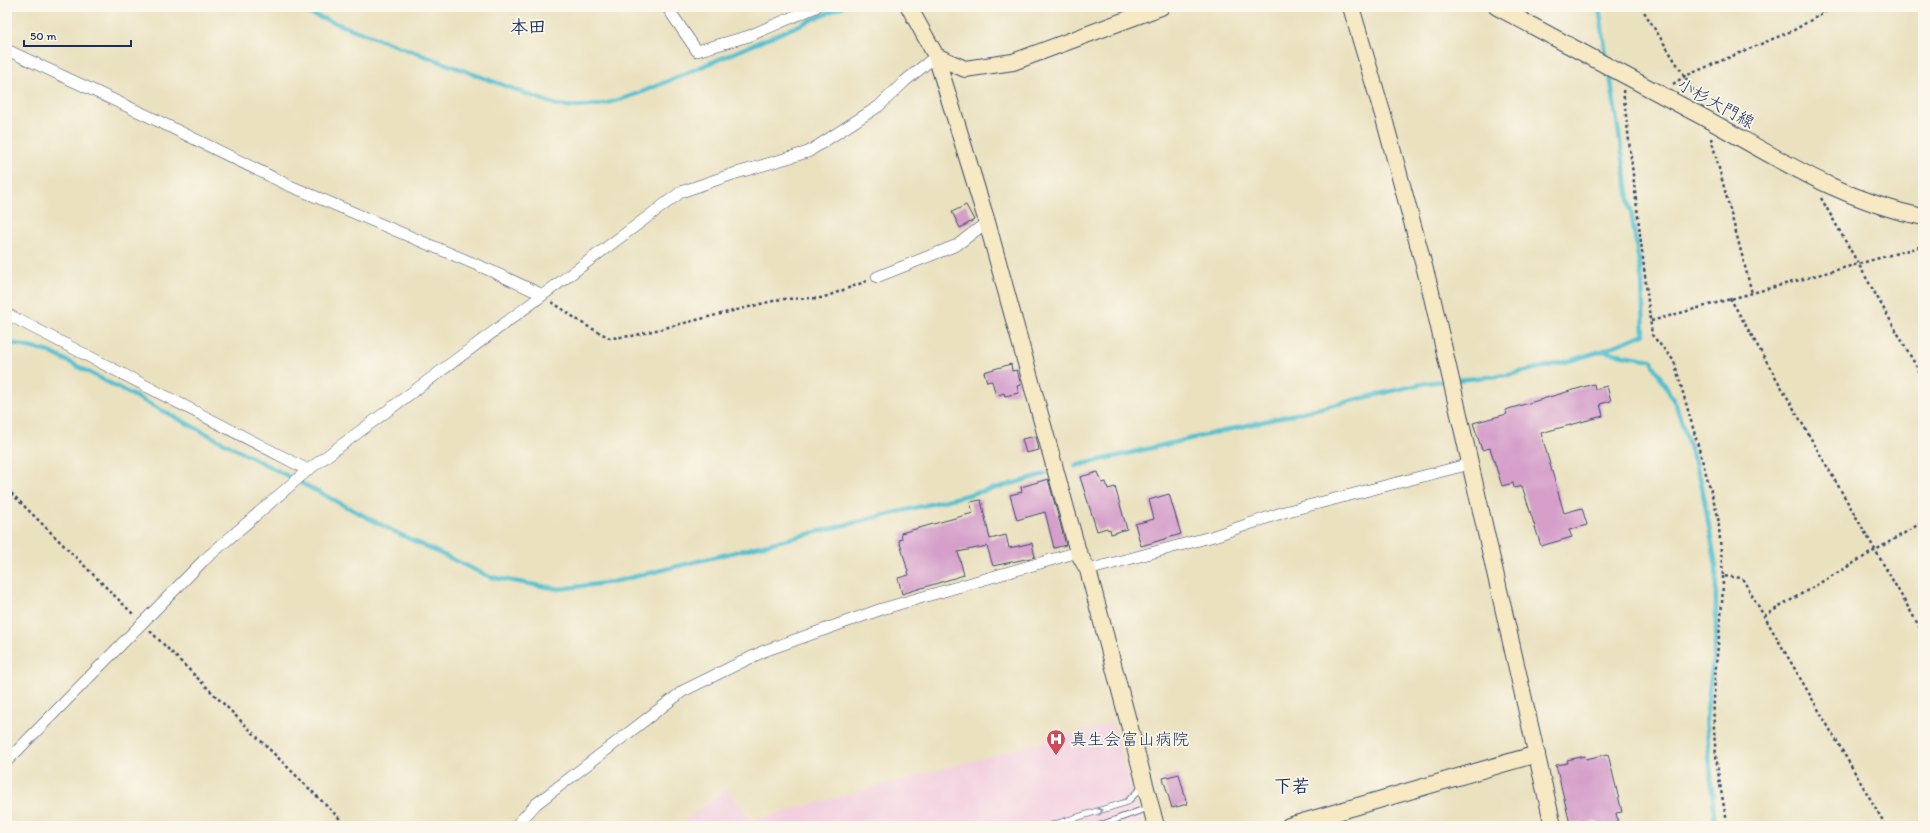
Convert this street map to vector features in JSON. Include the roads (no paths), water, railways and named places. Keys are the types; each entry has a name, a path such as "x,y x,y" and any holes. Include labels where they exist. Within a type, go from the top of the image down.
{"street":[{"path":"667,7 697,51 749,36 816,7"},
{"path":"909,7 936,56 987,222 1078,552 1088,570 1156,826"},
{"path":"936,56 965,69 1013,62 1161,7"},
{"path":"1350,7 1383,115 1430,288 1553,826"},
{"name":"小杉大門線","path":"1497,7 1621,74 1660,93 1825,184 1855,198 1892,211 1923,217"},
{"path":"7,50 143,114 288,185 489,270 543,295"},
{"path":"7,761 203,561 308,470 681,192 733,174 808,152 879,106 905,81 936,56"},
{"path":"877,278 956,245 987,222"},
{"path":"7,314 308,470"},
{"path":"1088,570 1214,536 1284,512 1470,464"},
{"path":"516,826 536,804 683,691 764,651 882,609 1078,552"},
{"path":"1289,826 1537,754"}],"lane":[{"path":"1049,826 1127,802 1139,790 1145,788"},
{"path":"1098,826 1150,807"}],"waterway":[{"path":"292,7 557,105 580,107 611,102 642,92 842,7"},
{"path":"1599,7 1607,61"},
{"path":"1075,466 1426,383 1508,375 1569,361 1602,351 1644,334 1642,282 1609,70"},
{"path":"7,342 50,352 397,533 490,577 559,589 613,582 1008,485 1045,474"},
{"path":"1602,351 1651,360 1676,405 1701,481 1716,566 1716,633 1706,718 1715,826"}],"place":[{"name":"真生会富山病院","path":"1056,756"}],"district":[{"name":"本田","path":"528,27"},
{"name":"下若","path":"1292,786"}]}
